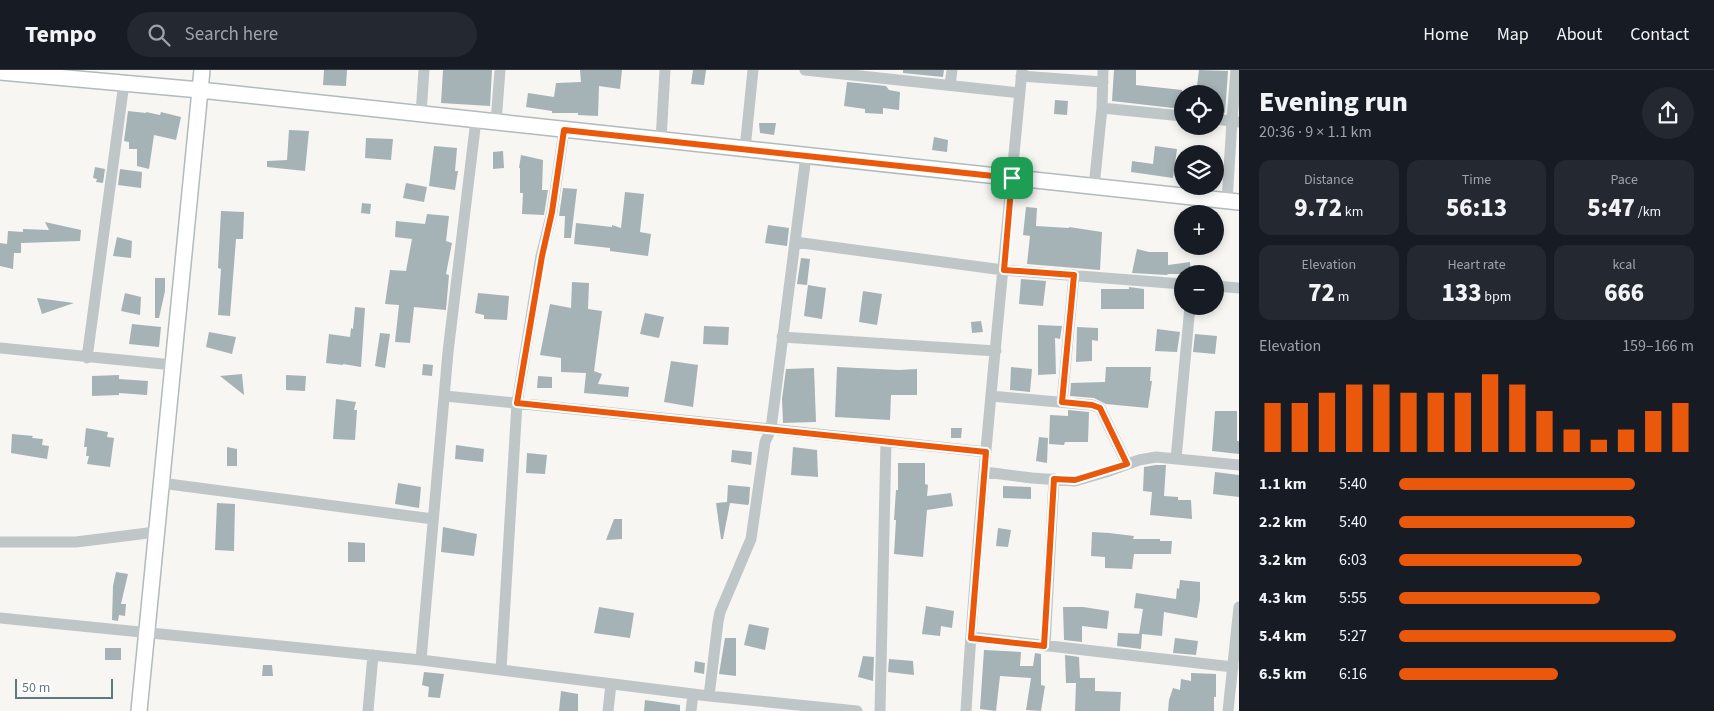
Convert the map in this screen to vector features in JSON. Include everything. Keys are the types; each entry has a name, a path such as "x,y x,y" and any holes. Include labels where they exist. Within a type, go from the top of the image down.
{"street":[{"path":"139,711 202,70"},
{"path":"421,114 424,70"},
{"path":"496,122 500,70"},
{"path":"661,140 665,70"},
{"path":"745,149 753,70"},
{"path":"804,70 912,75 950,85 1020,93"},
{"path":"950,85 952,70"},
{"path":"1094,187 1102,108 1103,70"},
{"path":"0,72 200,90 1233,202 1236,70"},
{"path":"966,711 986,452 1022,73 1103,82"},
{"path":"87,358 124,83"},
{"path":"1102,108 1174,115"},
{"path":"422,660 444,396 476,120"},
{"path":"501,670 517,403 542,256 552,212 564,130"},
{"path":"709,696 720,612 751,539 765,442 771,429 806,156"},
{"path":"795,242 1004,270 1174,283"},
{"path":"1062,402 1074,275"},
{"path":"1224,287 1239,288"},
{"path":"1176,459 1189,315"},
{"path":"782,337 996,351"},
{"path":"0,348 173,365"},
{"path":"444,396 986,452"},
{"path":"991,396 1092,405 1100,408 1127,464"},
{"path":"880,711 886,441"},
{"path":"985,472 1075,480 1156,456 1239,465"},
{"path":"1044,646 1054,479"},
{"path":"161,483 433,519"},
{"path":"0,542 76,542 156,532"},
{"path":"1228,711 1239,607"},
{"path":"0,618 422,660 709,696 857,711"},
{"path":"971,638 1233,667"},
{"path":"368,711 373,655"},
{"path":"608,711 611,684"},
{"path":"691,711 693,694"}],"building":[{"path":"324,70 347,70 346,86 323,85"},
{"path":"443,70 492,70 490,106 441,103"},
{"path":"580,70 622,70 620,89 599,86 598,116 578,115 578,113 552,113 552,111 526,107 528,93 554,97 556,83 581,82"},
{"path":"693,70 706,70 704,85 691,84"},
{"path":"903,70 944,70 943,77 903,73"},
{"path":"1114,70 1136,70 1136,85 1174,89 1174,108 1112,101"},
{"path":"1199,70 1228,71 1225,113 1224,85 1197,85"},
{"path":"847,82 886,86 889,90 900,92 899,110 883,108 883,114 865,113 865,109 844,106"},
{"path":"1055,100 1068,101 1067,115 1054,114"},
{"path":"128,111 160,115 161,112 181,117 176,140 154,135 149,169 137,166 137,149 129,149 129,142 124,141"},
{"path":"759,123 776,123 774,135 760,133"},
{"path":"289,130 309,131 305,171 267,167 267,161 287,160"},
{"path":"934,137 948,140 947,152 932,150"},
{"path":"366,138 393,139 391,160 365,158"},
{"path":"434,146 457,148 455,171 458,171 455,190 429,186"},
{"path":"1155,146 1174,149 1173,178 1131,172 1132,161 1153,164"},
{"path":"503,151 504,168 493,169 493,152"},
{"path":"521,155 543,160 542,190 548,190 544,215 522,214 523,193 520,193 519,168"},
{"path":"95,167 105,169 103,183 96,182 97,179 93,178"},
{"path":"120,169 142,172 141,188 118,185"},
{"path":"406,183 427,187 424,202 403,198"},
{"path":"563,188 577,189 571,238 564,238 565,216 559,216"},
{"path":"625,192 644,194 640,232 651,234 648,256 610,251 610,248 574,244 576,223 612,227 612,225 621,228"},
{"path":"362,203 371,204 370,214 361,213"},
{"path":"1026,207 1037,208 1036,226 1069,227 1102,232 1100,270 1027,264 1030,236 1023,235"},
{"path":"221,211 244,212 243,239 236,239 230,316 218,315 221,269 218,268"},
{"path":"427,214 449,216 446,241 452,243 446,274 449,275 446,310 414,307 410,343 395,342 399,305 385,304 390,270 406,271 412,239 395,237 396,221 425,224"},
{"path":"45,222 81,230 80,241 21,243 21,253 14,253 13,269 0,266 0,243 7,244 8,231 23,232 23,229 49,230"},
{"path":"768,225 789,228 787,246 765,243"},
{"path":"117,237 132,241 131,258 113,256"},
{"path":"1137,249 1149,252 1168,252 1168,265 1190,262 1190,265 1174,265 1174,274 1132,273"},
{"path":"801,258 810,259 807,285 797,284"},
{"path":"155,278 165,278 165,291 159,318 155,318"},
{"path":"1021,279 1046,281 1043,306 1019,304"},
{"path":"572,282 589,283 588,309 602,311 594,371 602,374 598,384 629,387 628,397 584,393 586,373 561,372 561,358 540,355 550,304 571,308"},
{"path":"808,285 826,288 822,319 804,316"},
{"path":"1129,287 1144,289 1144,309 1101,309 1101,289 1129,289"},
{"path":"863,291 882,294 877,325 859,322"},
{"path":"125,293 141,297 140,315 121,311"},
{"path":"478,293 509,296 507,320 484,319 484,315 475,313"},
{"path":"37,298 74,303 42,314"},
{"path":"355,307 365,308 361,367 326,363 329,334 350,337 351,328 353,329"},
{"path":"645,313 664,317 659,338 640,334"},
{"path":"981,321 983,332 972,333 971,322"},
{"path":"132,324 161,327 159,347 129,344"},
{"path":"1038,325 1062,326 1060,339 1055,338 1056,374 1038,375"},
{"path":"704,326 729,327 728,345 703,344"},
{"path":"1077,327 1098,328 1098,341 1092,340 1092,361 1076,362"},
{"path":"1157,329 1180,332 1177,352 1155,351"},
{"path":"209,332 236,337 232,354 206,347"},
{"path":"380,333 390,334 385,368 375,366"},
{"path":"1195,334 1217,336 1215,354 1193,352"},
{"path":"671,361 698,365 693,407 664,402"},
{"path":"423,364 433,365 432,376 422,375"},
{"path":"837,367 917,369 917,395 891,395 890,420 835,417"},
{"path":"1011,367 1032,369 1030,392 1010,390"},
{"path":"1106,367 1151,367 1150,381 1152,381 1148,408 1106,404 1094,398 1070,396 1071,383 1105,382"},
{"path":"814,368 816,422 783,423 782,399 786,369"},
{"path":"242,374 244,395 220,376"},
{"path":"119,375 119,379 148,381 147,395 119,393 119,395 92,396 92,376"},
{"path":"286,375 306,376 305,391 286,390"},
{"path":"538,376 552,377 552,388 537,388"},
{"path":"336,399 356,402 354,410 357,410 355,440 333,439"},
{"path":"1068,410 1089,412 1088,442 1065,442 1064,445 1049,444 1050,415 1068,416"},
{"path":"1215,411 1237,411 1239,454 1212,451"},
{"path":"86,428 108,432 107,437 114,438 110,467 87,464 89,456 86,456 87,447 84,447"},
{"path":"951,428 962,428 961,438 951,438"},
{"path":"12,434 43,439 42,445 49,446 47,459 11,453"},
{"path":"1039,437 1048,438 1047,463 1036,461"},
{"path":"456,445 484,449 483,462 455,459"},
{"path":"227,447 237,449 237,466 227,466"},
{"path":"793,447 817,450 818,477 791,475"},
{"path":"732,450 752,452 751,465 731,462"},
{"path":"527,453 547,455 545,474 526,473"},
{"path":"898,463 925,463 925,484 928,485 927,496 951,493 953,506 927,510 923,557 894,554"},
{"path":"1166,465 1164,496 1178,497 1178,500 1191,500 1192,519 1150,515 1152,492 1143,491 1144,467"},
{"path":"1215,472 1239,475 1239,497 1213,494"},
{"path":"398,483 421,487 419,508 395,504"},
{"path":"728,485 750,487 749,503 748,505 730,503 723,539 721,539 716,503 727,502"},
{"path":"1003,486 1031,487 1031,499 1003,498"},
{"path":"217,503 235,504 234,551 215,550"},
{"path":"614,519 622,519 622,539 606,540"},
{"path":"443,527 477,534 474,556 441,552"},
{"path":"998,528 1011,530 1008,547 996,546"},
{"path":"1092,532 1134,536 1133,539 1172,541 1171,554 1134,554 1132,569 1105,568 1105,557 1091,556"},
{"path":"348,542 365,543 365,562 348,562"},
{"path":"116,572 128,574 121,604 126,604 125,616 119,615 118,621 112,620 113,586"},
{"path":"1180,580 1200,582 1197,618 1164,612 1162,636 1142,634 1141,649 1117,646 1118,633 1139,634 1143,609 1134,608 1136,593 1176,599"},
{"path":"926,606 954,611 952,628 941,626 940,636 922,634"},
{"path":"599,607 634,613 630,638 594,633"},
{"path":"1063,607 1083,607 1109,611 1107,629 1082,626 1082,642 1064,640"},
{"path":"749,624 769,628 765,650 744,645"},
{"path":"725,638 736,638 736,676 719,674"},
{"path":"1175,638 1198,641 1196,655 1173,653"},
{"path":"105,648 121,648 121,660 105,660"},
{"path":"984,650 1021,652 1020,666 1033,666 1035,653 1041,654 1041,685 1045,686 1041,711 1026,710 1031,678 1000,676 996,711 980,709"},
{"path":"1065,655 1079,657 1080,678 1095,678 1095,691 1121,692 1120,711 1075,711 1076,683 1066,683"},
{"path":"863,656 874,657 873,681 858,677"},
{"path":"889,659 913,661 914,675 888,672"},
{"path":"695,661 705,663 704,674 694,672"},
{"path":"263,665 272,665 273,676 262,676"},
{"path":"424,672 444,674 440,698 428,697 429,687 422,685"},
{"path":"1191,673 1216,674 1214,711 1168,711 1173,688 1180,690 1181,679 1191,681"},
{"path":"561,691 578,694 578,711 559,711"},
{"path":"645,700 680,705 680,711 644,711"}],"route":[{"path":"564,130 1012,178 1004,270 1074,275 1062,402 1092,405 1100,408 1127,464 1075,480 1054,479 1044,646 971,638 986,452 517,403 542,256 552,212 564,130"}]}
